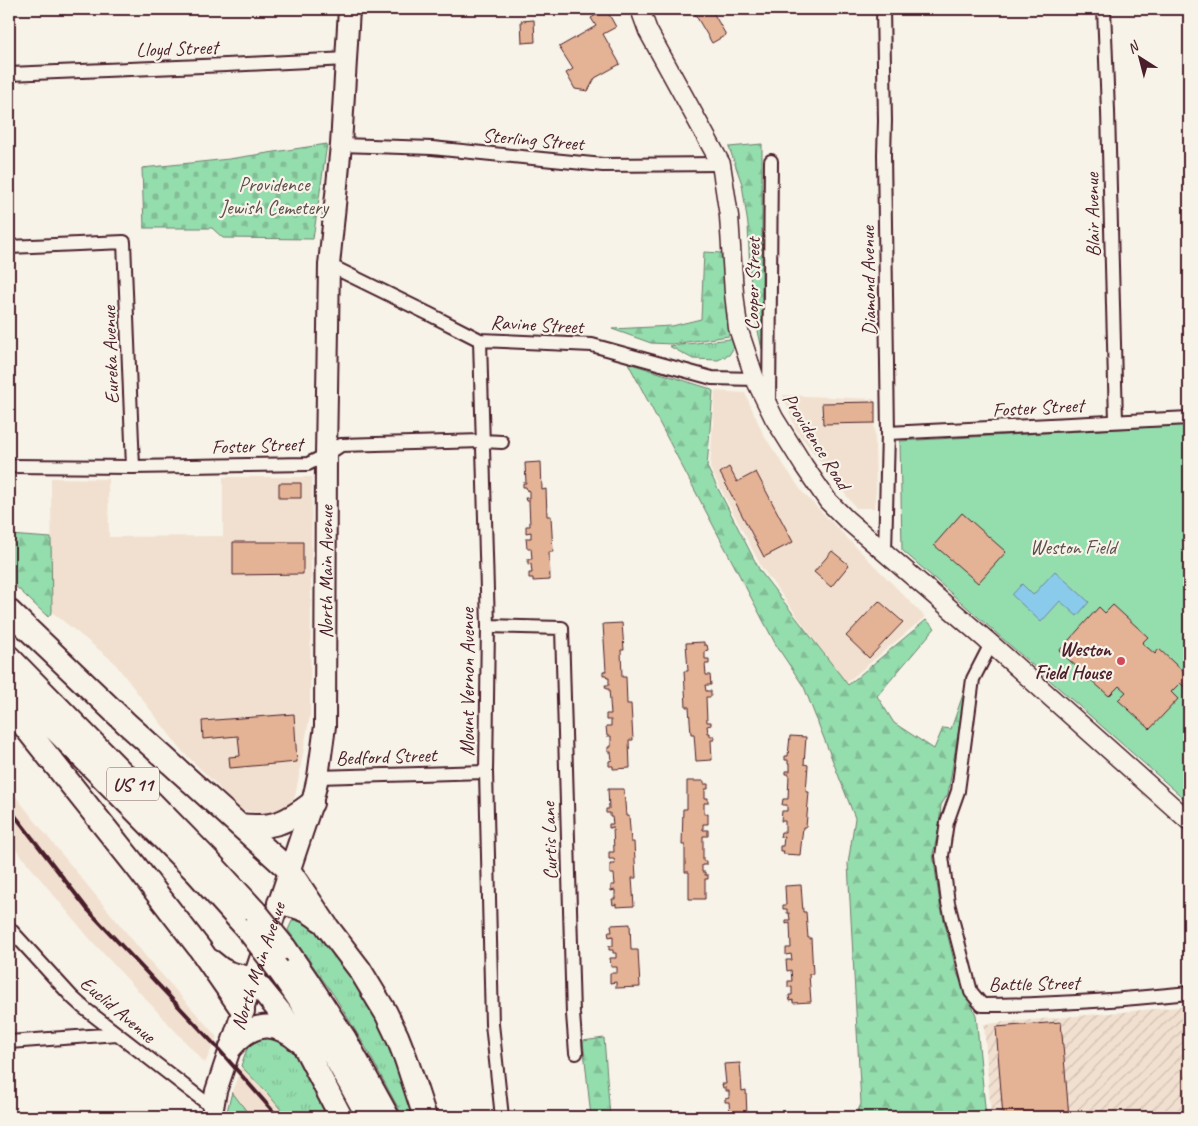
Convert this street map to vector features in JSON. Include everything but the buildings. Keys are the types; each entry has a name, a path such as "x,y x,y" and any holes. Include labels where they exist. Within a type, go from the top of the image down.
{"highway":[{"path":"9,611 126,723 289,870 328,928 360,970 386,1013 406,1059 425,1117"},
{"name":"US 11","path":"9,657 208,860 281,959 307,980 346,1039 388,1117"},
{"name":"US 11","path":"9,683 196,872 252,921"},
{"path":"9,707 213,964 237,976 253,979 284,1017 303,1044 341,1117"},
{"path":"239,825 254,827 276,825 297,815 312,803"},
{"path":"278,903 310,912 328,928"},
{"path":"200,949 243,1011"},
{"name":"US 11","path":"281,959 295,992 330,1048 368,1117"},
{"path":"231,1046 243,1034 252,1029 270,1026 286,1031 303,1044"}],"main road":[{"name":"North Main Avenue","path":"213,1113 216,1091 312,803 324,734 326,702 326,455 329,265 341,145 349,9"},
{"name":"Providence Road","path":"640,9 648,31 721,164 729,216 738,328 756,379 774,418 828,501 846,519 991,644 1189,821"}],"street":[{"name":"Diamond Avenue","path":"883,9 888,433 885,552"},
{"name":"Blair Avenue","path":"1104,9 1116,421"},
{"name":"Lloyd Street","path":"9,74 347,59"},
{"name":"Sterling Street","path":"341,145 432,148 603,165 721,164"},
{"name":"Cooper Street","path":"769,407 772,161"},
{"name":"Eureka Avenue","path":"9,247 124,242 133,467"},
{"name":"Ravine Street","path":"329,265 480,340 592,346 712,378 756,379"},
{"name":"Mount Vernon Avenue","path":"480,340 488,626 486,772 492,1024 502,1117"},
{"name":"Foster Street","path":"888,433 1189,418"},
{"name":"Foster Street","path":"9,466 133,467 308,464 341,445 502,442"},
{"name":"Curtis Lane","path":"488,626 562,628 573,1014 576,1053"},
{"name":"Battle Street","path":"991,644 973,679 958,791 947,822 942,856 948,903 971,992 982,1005 1030,1005 1189,993"},
{"name":"Bedford Street","path":"318,777 486,772"},
{"name":"Euclid Avenue","path":"9,928 72,997 213,1113"},
{"path":"9,1042 117,1034"}],"shaded area":[{"path":"715,391 745,393 764,436 803,493 925,617 846,683 762,568 710,468"},
{"path":"783,395 874,399 876,491 874,508 856,508 796,430"},
{"path":"223,477 312,477 310,715 295,797 286,807 270,815 236,809 217,785 182,751 113,661 52,612 51,478 108,479 109,537 223,536"},
{"path":"9,788 148,959 217,1037 205,1063 90,939 9,841"},
{"path":"1189,1006 1189,1117 991,1117 984,1024"},
{"path":"241,1066 287,1117 251,1117 232,1092"}],"green space":[{"name":"Providence Jewish Cemetery","path":"327,144 313,239 223,238 212,228 144,228 142,168 229,159"},
{"path":"762,144 762,349 756,322 750,274 748,225 742,184 729,147"},
{"path":"704,252 722,253 729,336 672,344 651,343 612,329 672,326 701,319"},
{"path":"731,339 734,347 729,355 718,360 693,359 669,346"},
{"path":"628,363 713,391 707,467 760,571 848,685 926,620 935,628 877,696 894,723 934,749 943,728 951,729 966,686 948,794 941,805 939,828 933,854 940,904 957,973 976,1015 986,1117 855,1117 861,1104 848,864 855,818 804,687 776,645"},
{"name":"Weston Field","path":"1189,425 1189,803 902,550 900,441"},
{"path":"9,535 51,538 52,612 48,617 9,580"},
{"path":"298,918 310,922 325,938 374,1011 417,1117 403,1117 366,1048 335,997 288,930 292,921"},
{"path":"271,1032 289,1045 331,1117 287,1117 241,1066 250,1044"},
{"path":"604,1038 610,1117 591,1117 583,1041"},
{"path":"232,1092 251,1117 227,1117"}],"water":[{"path":"1055,571 1089,602 1077,616 1060,601 1041,622 1012,595 1022,584 1033,595"}],"railway":[{"path":"9,808 88,910 214,1044 278,1117"}],"place":[{"name":"Weston Field House","path":"1121,661"}]}
